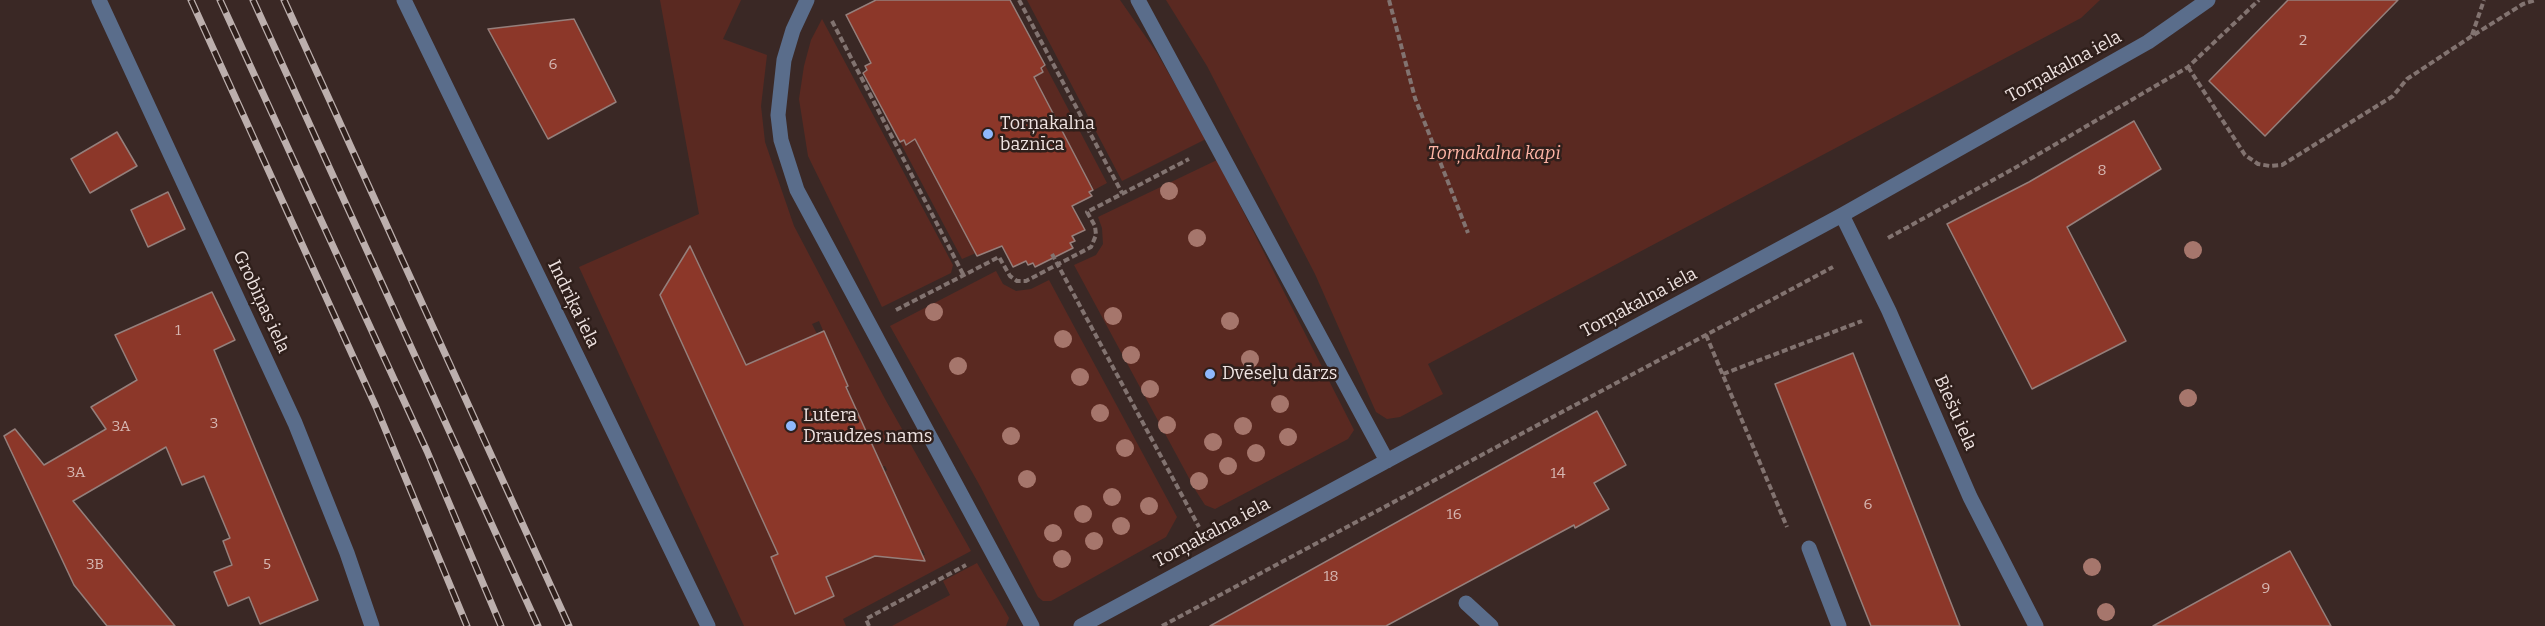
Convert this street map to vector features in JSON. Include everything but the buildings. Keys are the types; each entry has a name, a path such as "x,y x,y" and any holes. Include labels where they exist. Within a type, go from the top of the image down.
{"street":[{"name":"Grobiņas iela","path":"99,0 295,423 347,553 372,626"},
{"name":"Indriķa iela","path":"404,0 708,626"},
{"path":"807,0 793,30 784,60 779,105 781,140 797,190 1032,626"},
{"path":"1138,0 1387,461"},
{"name":"Torņakalna iela","path":"1081,626 1842,215 2148,42 2208,0"},
{"name":"Biešu iela","path":"1842,215 1889,311 1970,496 2036,626"},
{"path":"1809,548 1839,626"},
{"path":"1466,603 1491,626"}],"path":[{"path":"1019,0 1122,193"},
{"path":"1389,0 1415,98 1468,233"},
{"path":"1162,626 2013,169 2188,67 2259,0"},
{"path":"2472,36 2484,0"},
{"path":"2188,67 2245,155 2258,164 2282,165 2393,96 2407,79 2472,36 2523,4 2536,0"},
{"path":"827,11 964,276"},
{"path":"893,311 999,257 1010,276 1017,281 1026,281 1091,247 1096,235 1095,226 1087,212 1196,155"},
{"path":"1052,254 1213,555"},
{"path":"1722,375 1889,311"},
{"path":"1706,335 1792,538 1809,548"},
{"path":"869,626 866,619 992,551"}],"green space":[{"path":"660,0 741,0 723,39 767,55 761,106 765,142 794,226 885,399 971,551 843,619 846,626 744,626 579,267 699,214","holes":["690,247 746,365 817,334 812,324 819,321 881,467 885,466 887,470 884,472 920,551 923,550 925,555 908,559 857,554 822,568 834,596 830,598 771,557 778,554 660,295"]},
{"path":"1027,0 1120,0 1157,53 1206,139 1122,181"},
{"name":"Torņakalna kapi","path":"1166,0 2100,0 2081,18 1428,364 1443,394 1400,417 1387,419 1376,412 1315,274 1207,66"},
{"path":"822,19 953,265 951,273 882,307 808,156 799,99 811,40"},
{"path":"1045,65 1107,183 1094,190 1091,184 1086,187 1077,159 1057,133 1062,130 1026,75 1043,72 1041,68"},
{"path":"918,132 976,253 962,259 900,142 904,140 906,144"},
{"path":"1217,160 1354,430 1348,439 1215,509 1205,505 1196,491 1074,265 1096,255 1103,244 1102,228 1098,217"},
{"path":"996,271 1003,284 1016,291 1031,289 1049,280 1177,517 1166,537 1051,601 1043,601 1038,597 980,486 890,326"},
{"path":"977,563 1009,618 1006,626 892,626 950,595 943,581"}],"railway":[{"path":"191,0 376,407 467,626"},
{"path":"220,0 427,451 501,626"},
{"path":"253,0 538,626"},
{"path":"284,0 569,626"}],"place":[{"name":"Torņakalna baznīca","path":"988,134"},
{"name":"Dvēseļu dārzs","path":"1210,374"},
{"name":"Lutera Draudzes nams","path":"791,426"}]}
